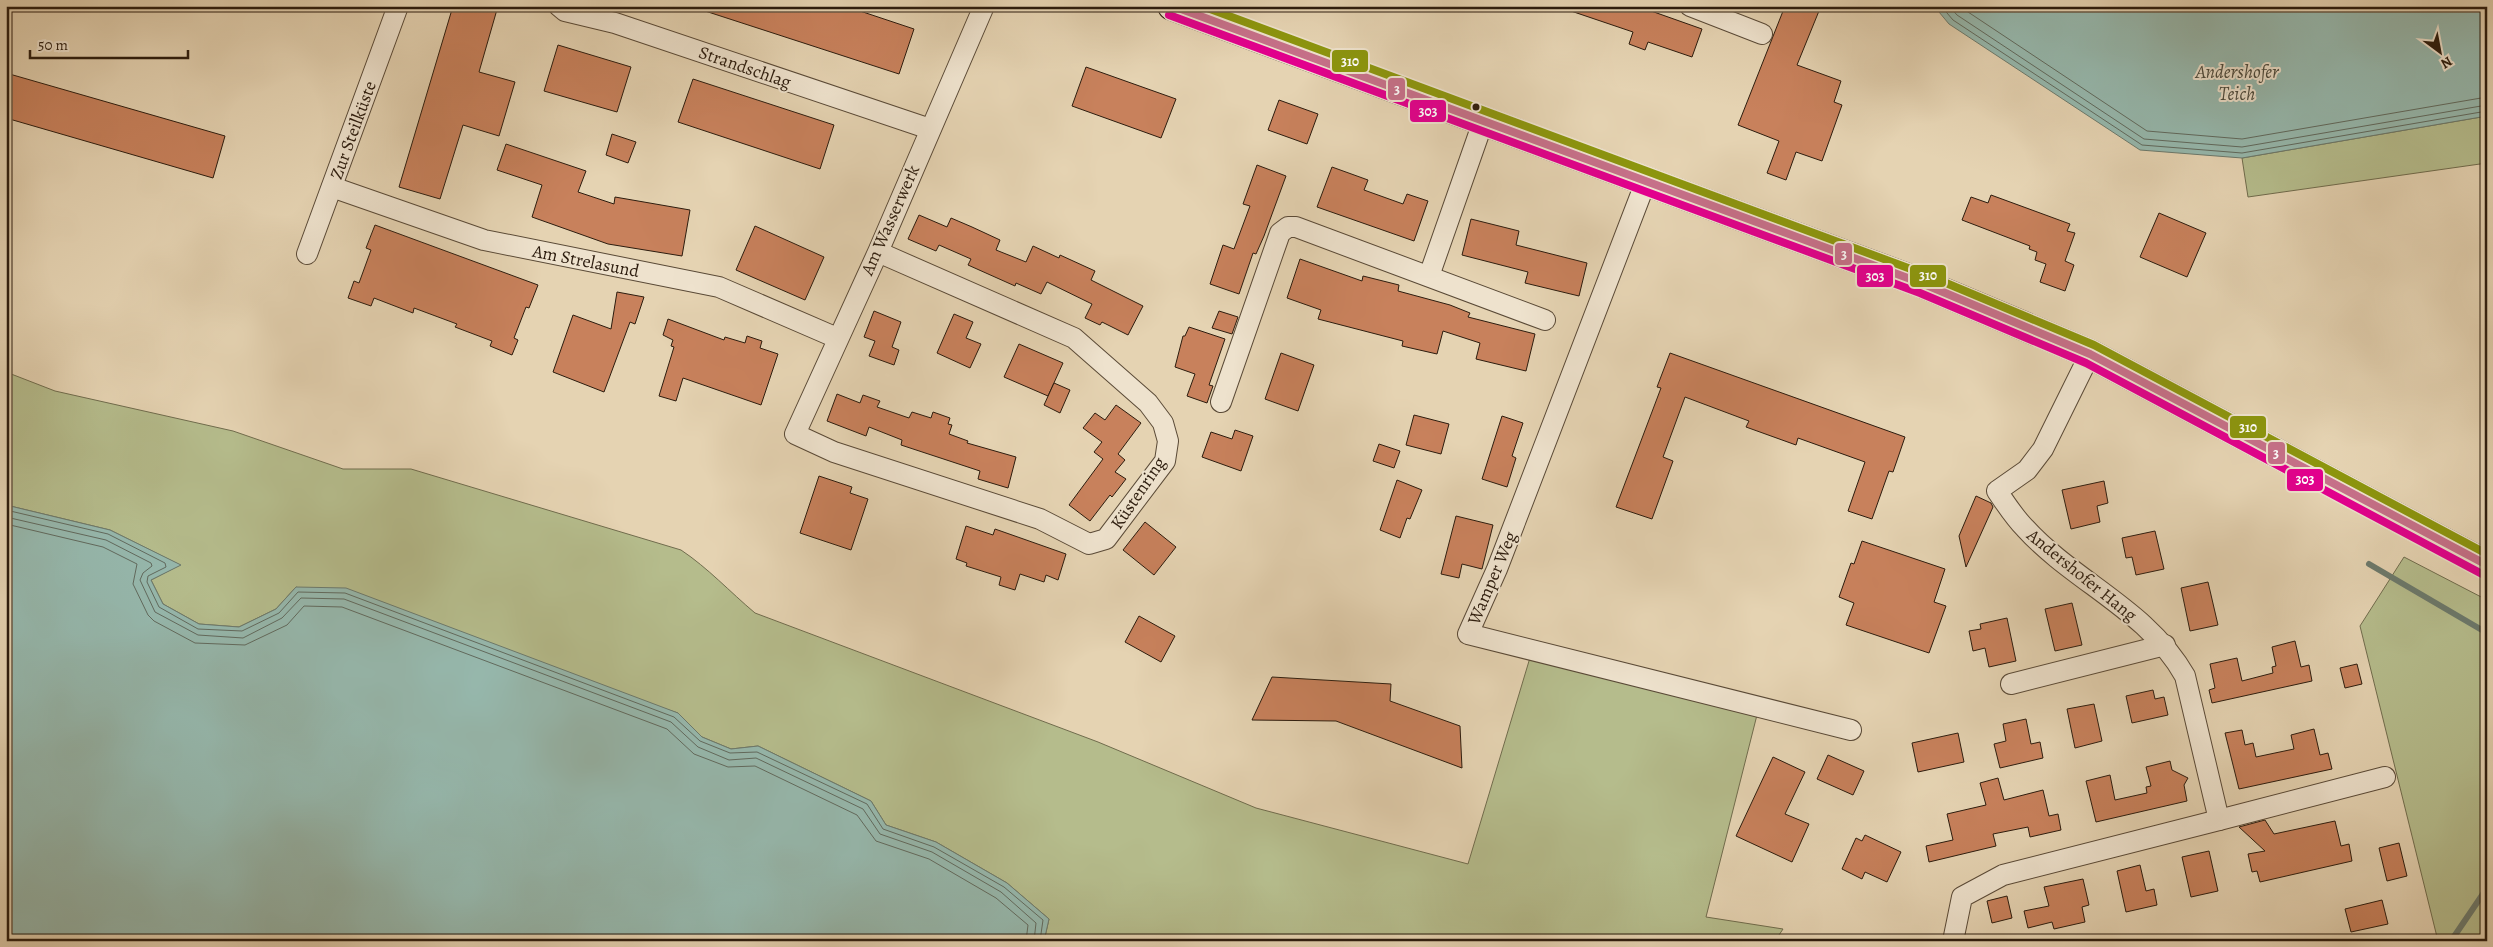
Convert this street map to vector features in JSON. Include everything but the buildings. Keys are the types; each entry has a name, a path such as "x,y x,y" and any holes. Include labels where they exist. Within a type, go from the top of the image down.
{"main road":[{"path":"1172,6 1924,284 2090,354 2487,565"}],"street":[{"name":"Zur Steilküste","path":"307,254 398,6"},
{"name":"Strandschlag","path":"560,6 565,12 614,23 930,129"},
{"name":"Am Wasserwerk","path":"796,434 837,338 878,252 984,6"},
{"path":"1690,6 1762,34"},
{"path":"1428,276 1483,122"},
{"name":"Wamper Weg","path":"1646,181 1497,569 1468,634 1851,730"},
{"name":"Am Strelasund","path":"332,187 484,240 719,288 837,338"},
{"path":"1220,402 1280,233 1288,227 1296,227 1545,320"},
{"name":"Küstenring","path":"796,434 834,452 1040,519 1089,544 1106,539 1121,522 1165,462 1168,441 1163,423 1148,403 1074,338 878,252"},
{"name":"Andershofer Hang","path":"2090,354 2043,449 2027,470 1997,491 2026,529 2149,628 2165,645 2185,676 2220,820"},
{"path":"2011,684 2165,645"},
{"path":"1953,941 1962,897 2002,875 2385,777"}],"green space":[{"path":"2487,116 2487,163 2248,197 2242,158"},
{"path":"6,372 55,391 233,431 343,469 411,469 681,550 710,572 755,613 1098,742 1256,808 1468,864 1532,651 1759,707 1706,917 1783,929 1775,941 1044,941 1049,919 1007,883 936,842 886,825 871,801 758,746 731,749 702,737 678,713 296,587 276,609 239,627 199,624 163,604 151,580 180,565 110,530 6,505"},
{"path":"2404,557 2487,600 2487,941 2438,941 2360,626"}],"water":[{"name":"Andershofer Teich","path":"1934,6 2487,6 2487,116 2242,158 2140,150 1949,24"},
{"path":"6,505 110,530 181,565 151,580 163,604 199,624 239,627 276,609 296,587 346,588 678,713 702,737 731,749 758,746 871,801 886,825 936,842 1007,883 1049,919 1044,941 6,941"}],"waterway":[{"path":"2369,564 2487,633"},
{"path":"2451,941 2487,888"}],"transit line":[{"name":"3","path":"1173,6 1924,284 2090,354 2487,565"},
{"name":"310","path":"1202,6 1927,275 2094,345 2487,554"},
{"name":"303","path":"1169,15 1920,293 2086,363 2482,574"}]}
